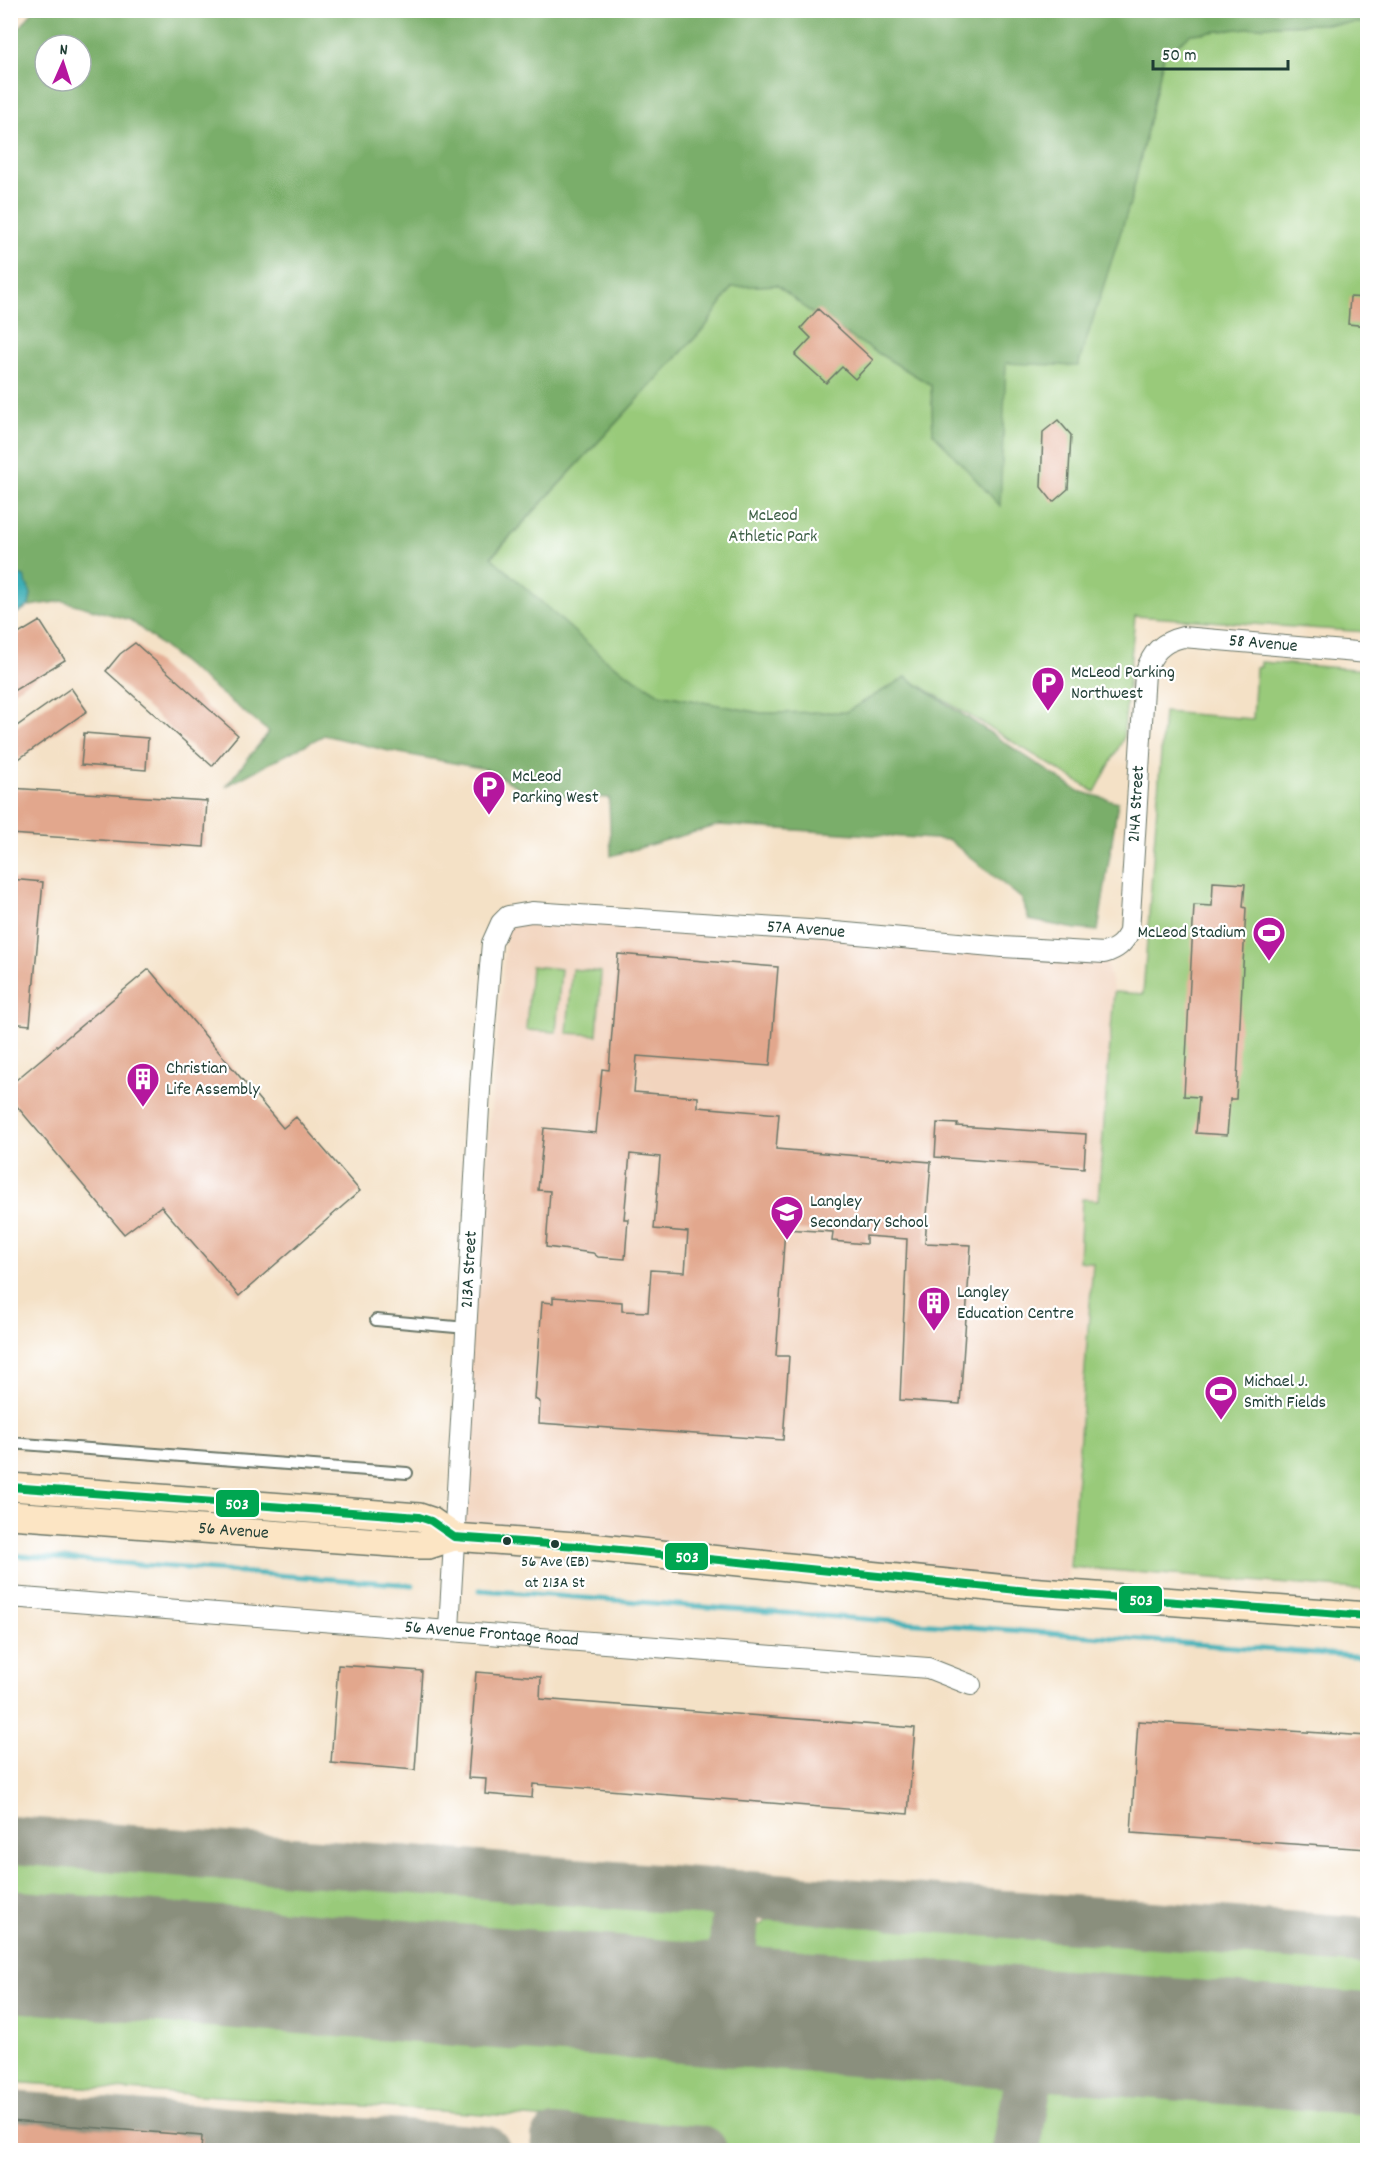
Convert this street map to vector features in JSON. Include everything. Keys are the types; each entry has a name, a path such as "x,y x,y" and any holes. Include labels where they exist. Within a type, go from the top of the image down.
{"main road":[{"name":"56 Avenue","path":"10,1487 419,1517 431,1521 454,1537"},
{"name":"56 Avenue","path":"10,1515 420,1545 429,1545 454,1537 590,1547 1028,1591 1368,1616"}],"street":[{"name":"58 Avenue","path":"1160,646 1183,637 1368,653"},
{"name":"214A Street","path":"1104,953 1116,949 1124,942 1129,932 1145,673 1150,658 1160,646"},
{"name":"57A Avenue","path":"508,916 532,912 824,931 1003,947 1104,953"},
{"name":"213A Street","path":"449,1629 466,1328 492,943 501,923 508,916"},
{"name":"56 Avenue Frontage Road","path":"10,1597 449,1629 928,1668 971,1685"}],"lane":[{"path":"376,1320 466,1328"},
{"path":"10,1443 407,1473"}],"shaded area":[{"name":"Langley Secondary School","path":"508,916 1104,953 1114,992 1066,1594 454,1547"}],"green space":[{"path":"34,10 1367,11 1367,23 1276,25 1191,34 1164,55 1131,200 1078,366 1006,363 1000,506 933,433 931,385 813,314 777,285 732,287 706,326 491,557 607,661 659,694 761,713 846,712 906,677 1078,791 1118,802 1098,931 1029,920 1022,899 949,840 719,825 611,856 609,798 531,794 486,769 389,751 324,735 226,786 269,732 130,620 63,601 29,606 31,594 24,577 11,572 10,40"},
{"name":"McLeod Athletic Park","path":"1367,23 1367,632 1135,616 1123,739 1095,792 906,677 846,712 761,713 659,694 607,661 491,558 706,326 732,287 777,285 813,314 931,385 933,433 1006,362 1131,200 1164,55 1191,34 1276,25"},
{"path":"1261,662 1367,670 1367,1590 1070,1567 1093,1263 1079,1261 1082,1199 1098,1200 1114,992 1143,994 1164,712 1253,719 1256,667 1261,667"},
{"path":"531,966 561,969 556,1032 526,1030"},
{"path":"572,969 601,972 597,1035 567,1033"},
{"path":"10,1849 700,1901 725,1930 724,1947 703,1971 11,1918"},
{"path":"783,1908 1367,1952 1367,2022 772,1976 751,1950 754,1930"},
{"path":"10,1982 1014,2059 1019,2065 1003,2150 554,2149 555,2119 11,2082"},
{"path":"1053,2060 1367,2085 1367,2150 1026,2150 1042,2066"}],"water":[{"path":"11,572 24,577 31,594 29,606 11,617"}],"building":[{"path":"1350,297 1368,298 1368,326 1348,324"},
{"path":"818,309 873,360 855,379 842,367 826,383 795,355 811,338 801,328"},
{"path":"1058,420 1071,435 1068,489 1053,502 1041,487 1043,432"},
{"path":"40,621 65,660 10,693 10,639"},
{"path":"135,643 238,735 212,766 106,671 120,654"},
{"path":"71,688 87,711 10,765 10,731"},
{"path":"84,733 148,738 146,770 81,765"},
{"path":"10,788 207,801 204,847 10,834"},
{"path":"10,879 43,882 30,1025 10,1023"},
{"path":"1213,882 1245,884 1243,907 1246,908 1236,1099 1230,1099 1227,1135 1196,1133 1199,1097 1184,1096 1194,905 1212,906"},
{"path":"618,954 778,967 770,1066 637,1056 634,1092 698,1097 698,1107 779,1114 776,1149 931,1162 925,1243 971,1245 960,1404 900,1400 907,1239 866,1236 866,1244 832,1241 833,1232 785,1229 776,1356 789,1356 783,1440 539,1423 540,1402 535,1399 542,1302 553,1303 553,1297 622,1302 622,1311 648,1312 651,1270 685,1272 688,1232 654,1229 660,1157 630,1154 624,1219 628,1219 625,1259 598,1257 593,1253 546,1247 550,1191 538,1190 544,1128 596,1133 602,1069 609,1070"},
{"name":"Christian Life Assembly","path":"149,969 283,1128 296,1117 360,1191 239,1296 161,1206 124,1234 10,1098 10,1085"},
{"path":"937,1123 1086,1134 1084,1168 935,1157"},
{"path":"338,1665 422,1671 415,1770 331,1763"},
{"path":"476,1672 541,1677 540,1699 915,1728 908,1814 533,1784 532,1798 485,1794 486,1779 468,1778"},
{"path":"1138,1721 1368,1736 1368,1849 1131,1833"},
{"path":"10,2121 202,2136 201,2151 10,2151"}],"waterway":[{"path":"10,1555 413,1585"},
{"path":"480,1590 1368,1657"}],"taxiway":[{"path":"10,1840 1368,1941"},
{"path":"728,2005 737,1894"},
{"path":"1016,2150 1038,2029"},
{"path":"10,2115 486,2150"},
{"path":"555,2139 703,2150"}],"runway":[{"path":"10,1951 1368,2054"}],"transit line":[{"name":"503","path":"10,1487 419,1517 431,1521 454,1537 590,1547 1028,1591 1368,1616"}],"place":[{"name":"McLeod Parking Northwest","path":"1048,712"},
{"name":"McLeod Parking West","path":"489,816"},
{"name":"McLeod Stadium","path":"1269,962"},
{"name":"Christian Life Assembly","path":"143,1108"},
{"name":"Langley Secondary School","path":"787,1241"},
{"name":"Langley Education Centre","path":"934,1332"},
{"name":"Michael J. Smith Fields","path":"1221,1421"},
{"name":"56 Ave (EB) at 213A St","path":"555,1544"}]}
